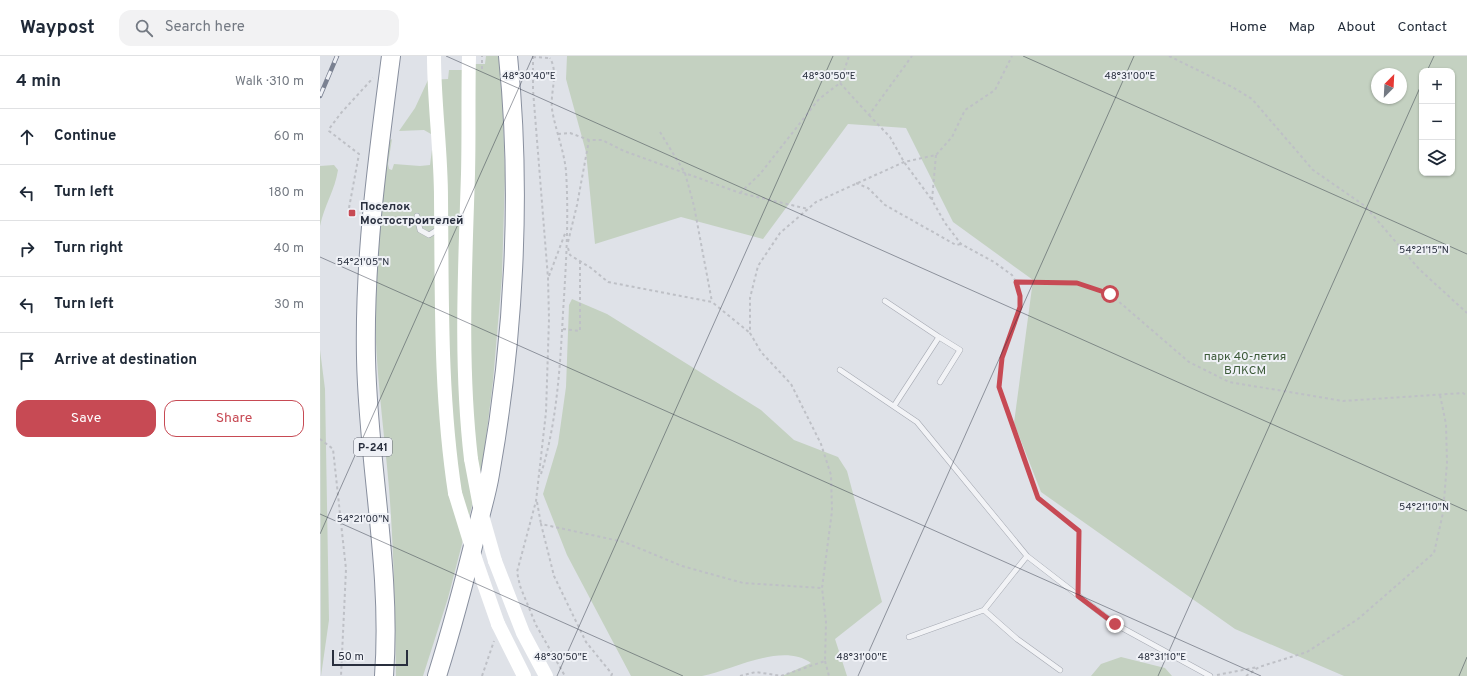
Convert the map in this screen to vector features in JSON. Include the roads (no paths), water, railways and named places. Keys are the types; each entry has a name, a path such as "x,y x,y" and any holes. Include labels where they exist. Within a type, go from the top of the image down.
{"highway":[{"name":"Р-241","path":"384,676 384,603 366,359 366,298 371,218 391,56"},
{"path":"437,676 466,574 490,475 506,354 515,206 512,106 508,56"}],"main road":[{"path":"434,56 434,87 441,197 441,332 448,445 455,494 497,630 524,676"},
{"path":"469,56 468,173 463,324 467,419 471,459 481,512 495,561 523,633 546,676"}],"lane":[{"path":"417,216 420,230 429,235 441,228"},
{"path":"885,301 960,350 940,382"},
{"path":"894,406 939,337"},
{"path":"840,370 917,422 1027,556 1115,624 1210,676"},
{"path":"909,637 984,610 1027,556"},
{"path":"984,610 1017,639 1060,670"}],"railway":[{"path":"320,96 337,56"}],"place":[{"name":"Поселок Мостостроителей","path":"352,213"}],"park label":[{"name":"парк 40-летия ВЛКСМ","path":"1245,363"}]}
